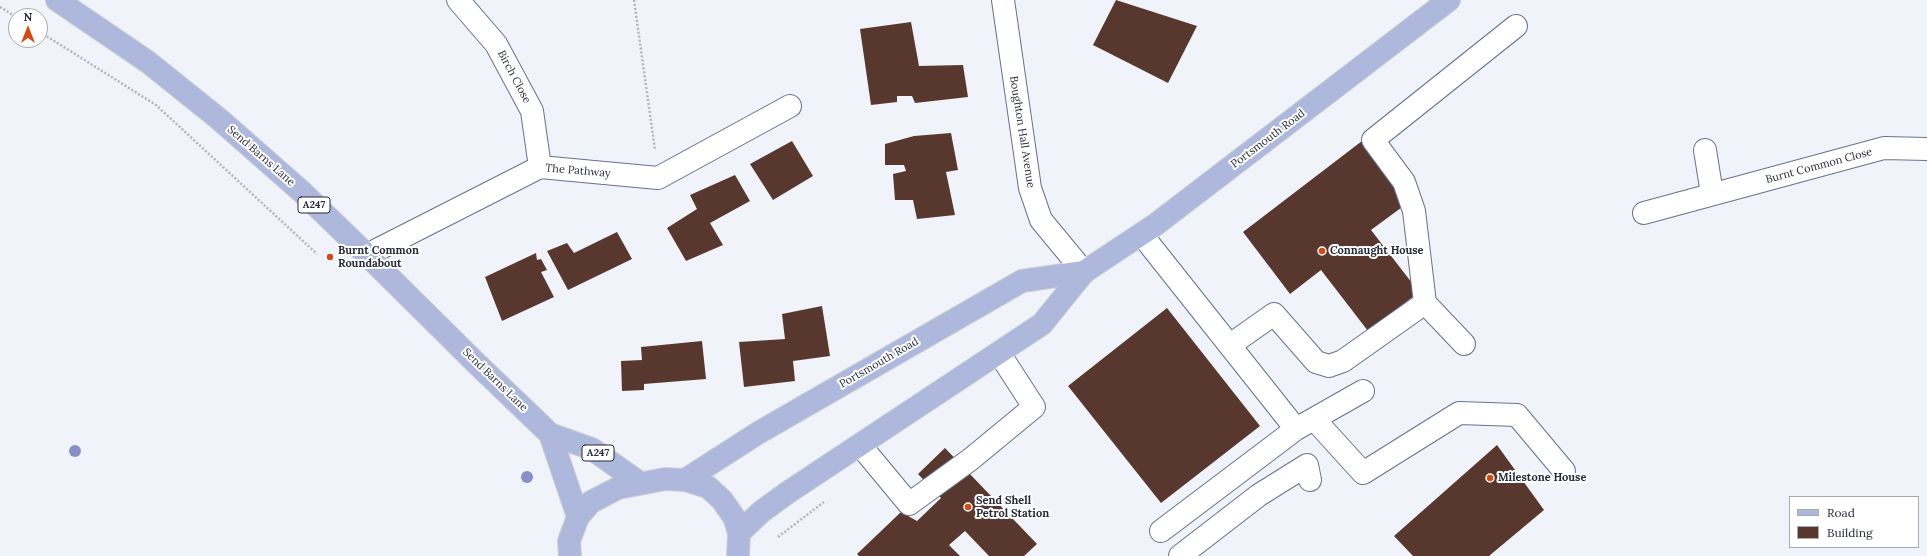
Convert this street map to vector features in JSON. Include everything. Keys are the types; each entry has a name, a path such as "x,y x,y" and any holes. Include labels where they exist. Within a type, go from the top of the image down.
{"main road":[{"name":"Send Barns Lane","path":"57,0 148,62 219,120 302,192 550,434 592,449 640,483"},
{"name":"Portsmouth Road","path":"739,533 761,512 787,493 1042,324 1084,272 1142,235 1449,0"},
{"name":"Portsmouth Road","path":"685,480 758,433 1022,281 1084,272"},
{"name":"Send Barns Lane","path":"550,434 578,517"},
{"path":"554,556 570,549 578,517 591,502 618,488 665,479 685,480 708,487 722,500 734,517 739,533 738,556"}],"street":[{"name":"Birch Close","path":"458,0 496,44 532,111 540,168"},
{"name":"Boughton Hall Avenue","path":"1003,0 1030,188 1041,220 1084,272"},
{"path":"1464,344 1425,303 1414,211 1404,182 1373,140 1516,26"},
{"path":"658,178 790,106"},
{"name":"Burnt Common Close","path":"1644,213 1884,148 1927,149"},
{"path":"1705,150 1712,194"},
{"name":"The Pathway","path":"368,255 540,168 658,178"},
{"path":"1142,235 1230,345 1305,424 1363,473 1459,413 1517,415 1564,471"},
{"path":"1230,345 1274,314 1316,362 1329,366 1343,361 1425,303"},
{"path":"860,445 888,481 910,504 970,459 1034,407 999,353"},
{"path":"1161,531 1305,424 1363,391"},
{"path":"1180,556 1259,495 1307,466 1310,480"}],"path":[{"path":"634,0 658,178"},
{"path":"48,37 156,105 317,254"}],"building":[{"path":"1116,0 1197,26 1168,83 1093,45"},
{"path":"911,22 919,66 963,65 968,97 915,103 912,96 897,96 897,102 871,105 860,29"},
{"path":"951,133 958,170 946,172 955,215 917,219 913,200 895,200 893,174 906,171 904,165 885,165 885,144 914,136"},
{"path":"792,141 813,176 773,200 750,164"},
{"name":"Connaught House","path":"1362,141 1409,202 1371,230 1419,292 1368,331 1321,270 1290,294 1243,232"},
{"path":"735,175 750,201 710,223 723,245 686,261 667,228 697,209 690,195"},
{"path":"617,232 632,259 568,290 547,251 567,243 574,253"},
{"path":"536,253 537,260 541,259 547,270 541,272 554,297 502,321 485,277"},
{"path":"822,306 830,356 793,361 795,381 744,387 739,342 785,339 782,314"},
{"path":"1167,308 1260,426 1161,503 1068,386"},
{"path":"702,341 706,379 644,384 644,390 622,391 621,361 642,360 641,347"},
{"name":"Milestone House","path":"1497,445 1544,510 1489,556 1413,556 1394,536"},
{"path":"945,448 1037,544 1024,556 989,556 965,531 949,545 960,556 859,556 857,554 901,512 917,521 941,498 918,474"}],"place":[{"name":"Connaught House","path":"1322,251"},
{"name":"Burnt Common Roundabout","path":"330,257"},
{"name":"Milestone House","path":"1490,478"},
{"name":"Send Shell Petrol Station","path":"968,507"}]}
